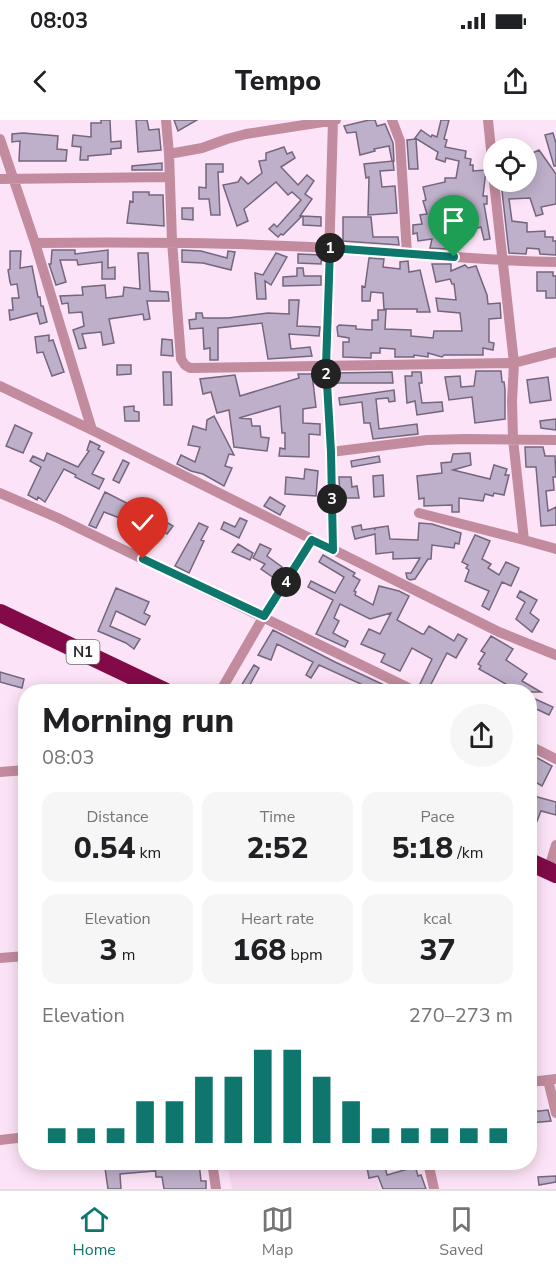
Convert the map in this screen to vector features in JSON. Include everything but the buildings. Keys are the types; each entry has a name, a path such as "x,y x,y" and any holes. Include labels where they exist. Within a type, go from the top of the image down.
{"highway":[{"name":"N1","path":"0,613 149,684"},
{"path":"537,865 552,872"}],"street":[{"path":"166,120 170,154 172,241 182,359 190,368 514,363 556,352"},
{"path":"170,154 202,148 246,134 334,120 326,366 333,550"},
{"path":"392,120 400,141 407,254"},
{"path":"488,120 490,138"},
{"path":"0,139 93,430"},
{"path":"0,179 170,177"},
{"path":"495,192 514,363 513,439 524,540"},
{"path":"35,243 172,241 330,248 501,261 556,262"},
{"path":"0,386 499,632 556,655"},
{"path":"331,452 427,440 556,440"},
{"path":"0,493 58,518 264,616 401,684"},
{"path":"419,513 556,549"},
{"path":"225,684 312,540"},
{"path":"537,750 556,759"},
{"path":"0,772 18,771"},
{"path":"552,872 556,845"},
{"path":"0,958 18,957"},
{"path":"537,1081 552,1079 556,1113"},
{"path":"0,1140 18,1138"},
{"path":"213,1170 216,1189"},
{"path":"430,1170 434,1189"}],"shaded area":[{"path":"228,1170 376,1170 380,1189 232,1189"}],"route":[{"path":"143,559 264,616 312,540 333,550 326,366 330,248 454,257"}]}
